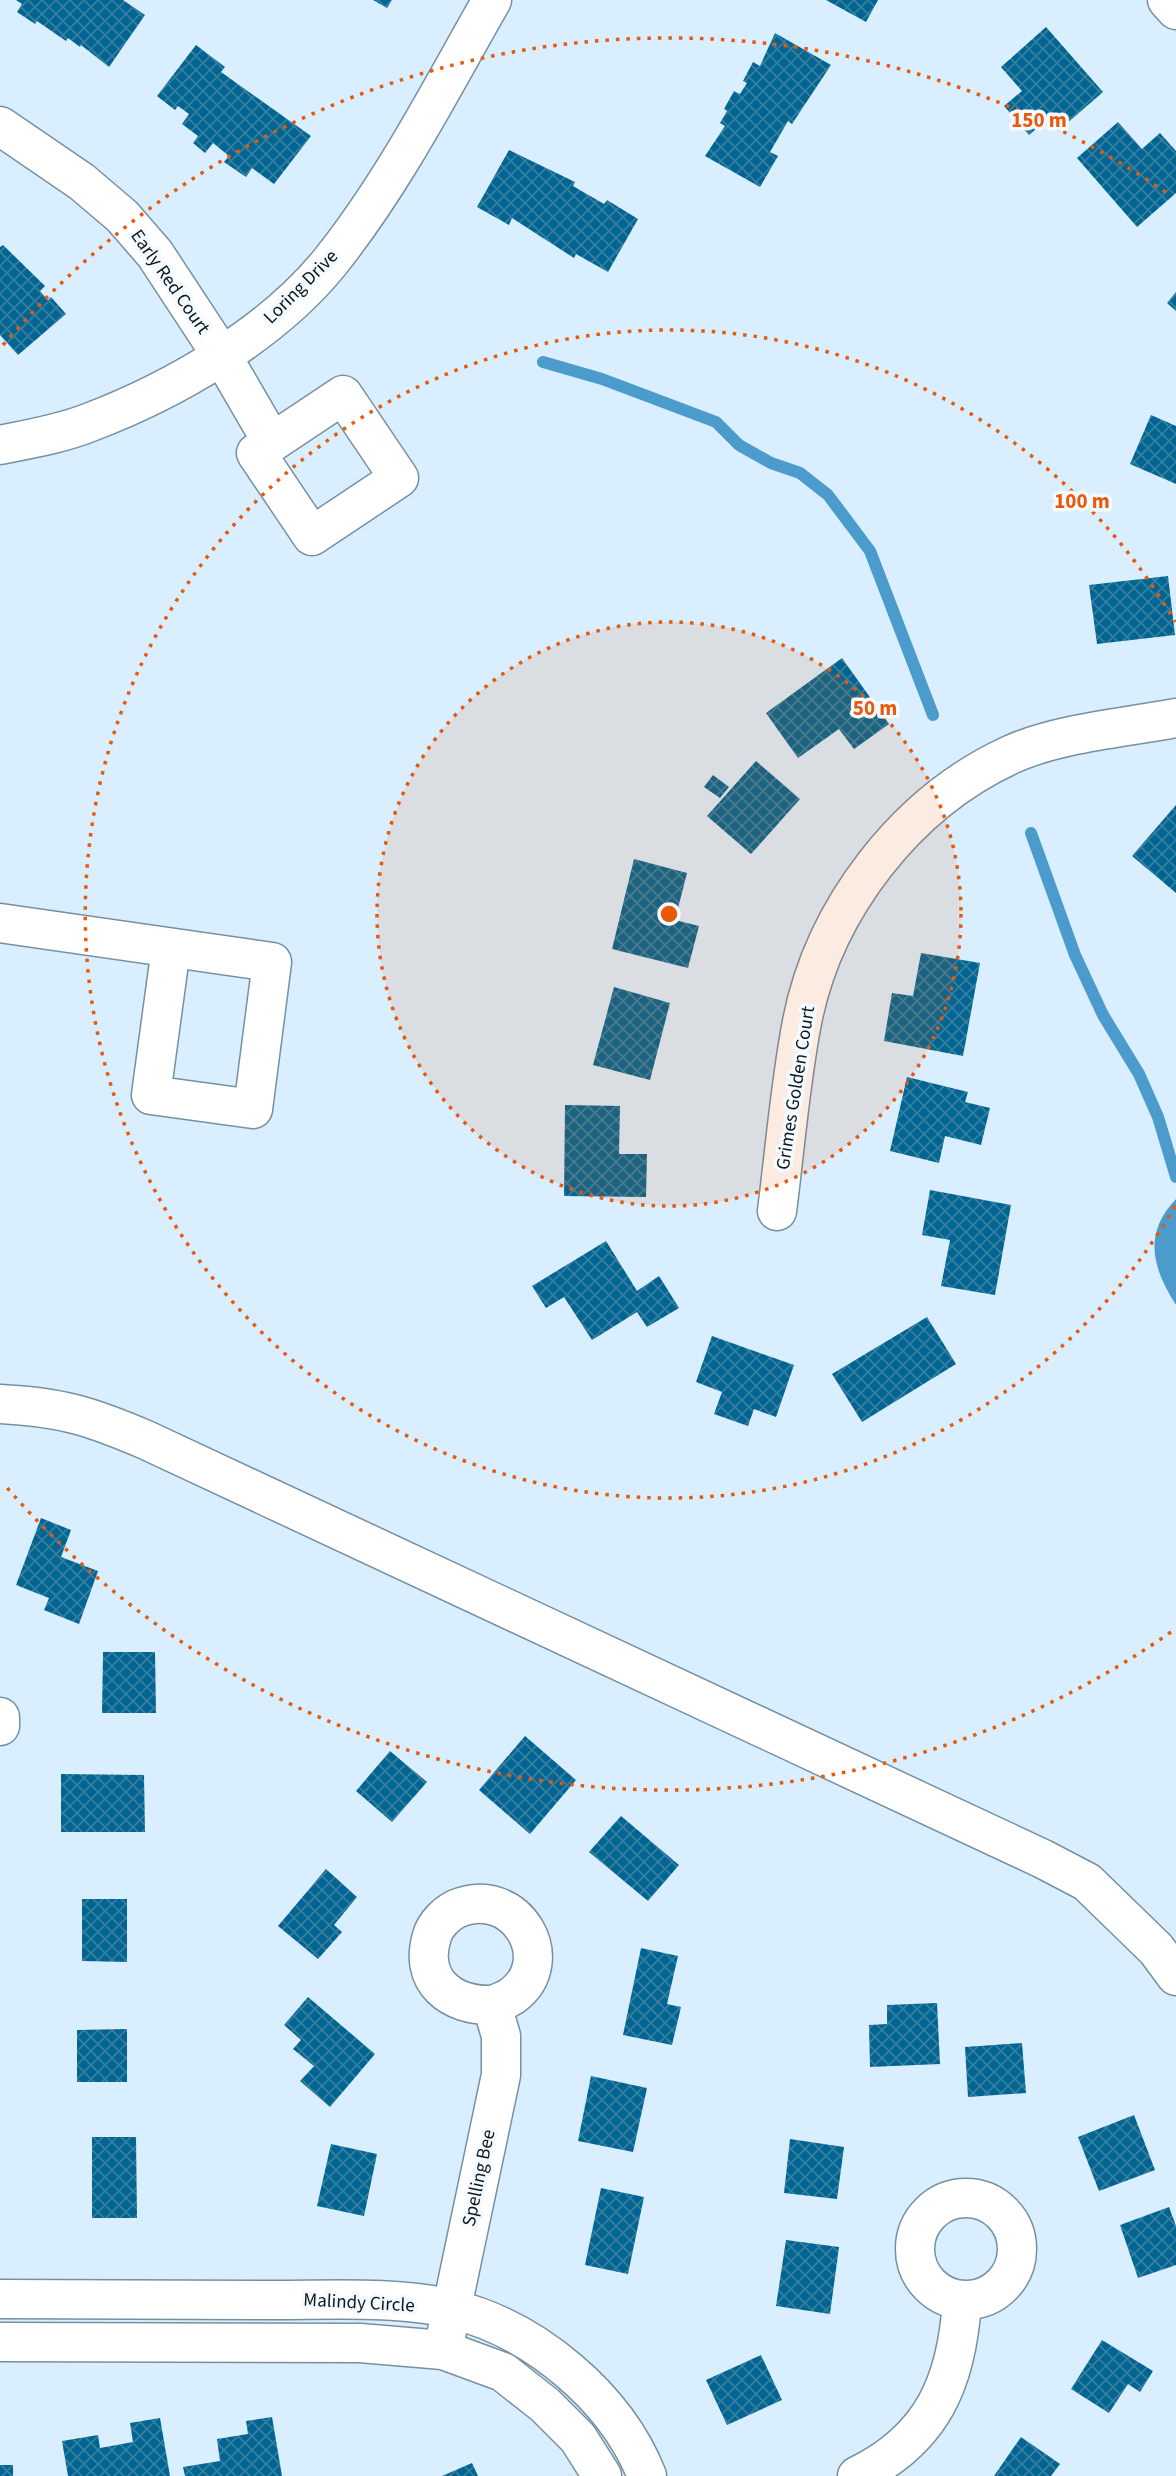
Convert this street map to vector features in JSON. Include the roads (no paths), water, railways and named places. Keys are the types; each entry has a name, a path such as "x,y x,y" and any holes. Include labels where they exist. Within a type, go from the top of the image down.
{"street":[{"name":"Loring Drive","path":"0,445 87,424 222,356 285,308 328,264 380,195 492,0"},
{"path":"1167,0 1176,10"},
{"name":"Early Red Court","path":"0,126 82,182 122,216 155,254 222,356 272,442"},
{"name":"Grimes Golden Court","path":"777,1211 803,1020 822,956 880,857 915,818 960,784 1012,754 1075,736 1176,718"},
{"path":"0,923 272,962 253,1109 151,1095 171,948"},
{"path":"0,1404 46,1406 87,1415 146,1440 1032,1854 1087,1882 1147,1940 1176,1976"},
{"path":"0,1717 0,1726"},
{"name":"Spelling Bee","path":"443,2350 501,2075 501,2036 492,2006"},
{"name":"Malindy Circle","path":"0,2299 363,2300 451,2309 522,2336 575,2376 609,2413 640,2459 647,2476"},
{"path":"857,2476 878,2466 908,2441 936,2407 952,2374 959,2341 962,2301"},
{"name":"Malindy Circle","path":"0,2342 360,2343 443,2350 503,2372 545,2404 578,2438 602,2476"}],"water":[{"path":"1176,1199 1176,1305 1161,1278 1155,1238 1166,1212"}],"waterway":[{"path":"543,362 602,379 716,422 739,445 771,463 800,473 828,495 870,551 933,715"},
{"path":"1031,833 1075,955 1103,1015 1139,1074 1158,1117 1176,1177"}]}
